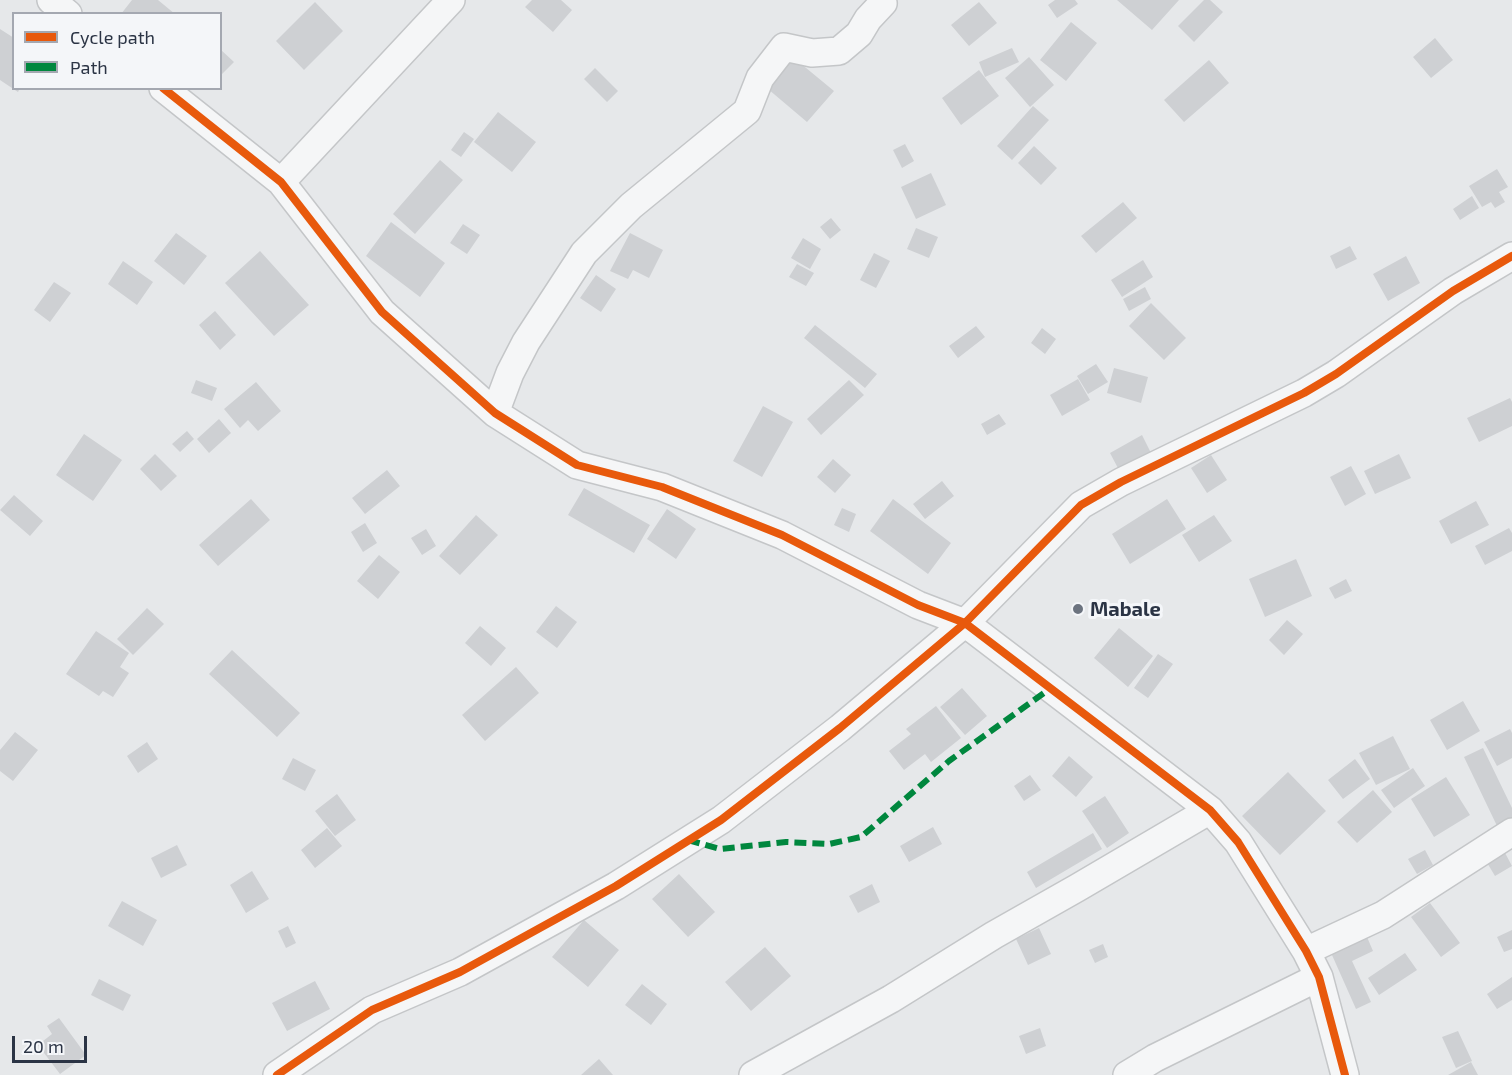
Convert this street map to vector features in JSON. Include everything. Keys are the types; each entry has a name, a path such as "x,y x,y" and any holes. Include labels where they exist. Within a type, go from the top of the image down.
{"street":[{"path":"51,0 66,12"},
{"path":"281,182 451,0"},
{"path":"495,413 510,373 526,342 584,253 631,206 747,111 760,78 784,47 812,52 839,51 859,34 868,19 883,3 882,0"},
{"path":"166,90 281,182 382,312 495,413 577,465 662,487 782,536 918,604 965,623 1210,810 1238,842 1306,951 1319,977 1345,1075"},
{"path":"277,1075 372,1010 460,972 616,886 721,820 840,728 965,623 1081,505 1122,482 1312,389 1452,291 1512,256"},
{"path":"753,1075 891,999 994,935 1210,810"},
{"path":"1306,951 1383,915 1512,832"},
{"path":"1128,1075 1155,1058 1319,977"}],"building":[{"path":"132,0 158,0 173,12 123,12"},
{"path":"532,0 561,0 572,10 553,32 525,7"},
{"path":"1055,0 1075,0 1078,4 1057,18 1048,5"},
{"path":"1117,0 1179,0 1152,30"},
{"path":"1204,0 1210,0 1223,12 1194,42 1178,26"},
{"path":"315,2 343,31 304,70 276,41"},
{"path":"979,2 997,23 969,46 951,25"},
{"path":"1071,22 1097,43 1066,81 1040,60"},
{"path":"0,29 12,37 12,88 0,80"},
{"path":"1435,38 1453,60 1431,78 1413,57"},
{"path":"1012,48 1019,62 985,77 979,62"},
{"path":"222,51 234,62 222,74"},
{"path":"1029,57 1054,85 1030,107 1005,78"},
{"path":"794,58 834,91 807,122 768,89"},
{"path":"1209,60 1229,83 1184,122 1164,100"},
{"path":"595,68 618,91 607,102 584,79"},
{"path":"979,70 999,96 961,125 942,98"},
{"path":"1033,106 1049,120 1012,160 997,146"},
{"path":"498,112 536,142 512,172 474,142"},
{"path":"464,132 474,139 461,157 451,150"},
{"path":"905,144 914,161 902,168 893,150"},
{"path":"1034,146 1057,168 1041,185 1018,163"},
{"path":"440,160 463,180 415,234 393,214"},
{"path":"1497,169 1508,187 1499,192 1505,202 1495,208 1491,202 1482,207 1469,186"},
{"path":"931,173 946,205 916,219 901,187"},
{"path":"1472,196 1479,208 1460,220 1453,209"},
{"path":"1123,202 1137,218 1096,253 1081,236"},
{"path":"831,218 841,230 830,239 820,227"},
{"path":"391,222 445,263 420,297 366,256"},
{"path":"463,224 480,235 467,254 450,243"},
{"path":"916,228 938,237 929,258 907,249"},
{"path":"176,233 207,256 184,285 154,261"},
{"path":"630,233 663,250 649,278 633,270 628,279 610,271"},
{"path":"803,238 821,249 810,269 791,258"},
{"path":"1350,246 1357,259 1336,269 1330,256"},
{"path":"260,251 309,305 274,336 225,283"},
{"path":"874,253 890,261 876,288 860,280"},
{"path":"1406,256 1420,283 1388,301 1373,274"},
{"path":"1143,260 1153,277 1122,297 1111,280"},
{"path":"123,261 153,282 137,305 108,284"},
{"path":"797,264 814,273 806,286 789,277"},
{"path":"596,275 616,289 601,312 580,298"},
{"path":"54,282 71,293 50,322 34,310"},
{"path":"1145,287 1151,299 1129,311 1123,299"},
{"path":"1151,303 1186,338 1164,360 1129,326"},
{"path":"215,311 236,335 220,350 199,325"},
{"path":"815,325 877,374 865,388 804,338"},
{"path":"976,326 985,337 958,358 949,346"},
{"path":"1042,328 1056,339 1045,354 1031,343"},
{"path":"1096,364 1108,382 1088,394 1077,376"},
{"path":"1114,368 1148,377 1141,403 1107,393"},
{"path":"1078,379 1090,400 1062,416 1050,395"},
{"path":"196,380 217,388 212,401 191,393"},
{"path":"849,380 864,395 821,435 807,419"},
{"path":"256,382 281,411 258,431 248,420 240,428 224,409"},
{"path":"1510,398 1512,426 1479,442 1467,418"},
{"path":"763,406 793,422 762,477 733,461"},
{"path":"999,414 1006,424 987,435 981,424"},
{"path":"219,419 231,433 209,453 197,439"},
{"path":"187,431 194,439 180,452 172,444"},
{"path":"84,434 122,460 93,501 56,475"},
{"path":"1142,435 1152,455 1120,472 1110,453"},
{"path":"155,454 177,476 161,491 140,469"},
{"path":"1399,454 1411,478 1375,494 1364,471"},
{"path":"1211,455 1227,480 1207,493 1191,468"},
{"path":"833,459 851,475 835,493 817,477"},
{"path":"1351,466 1366,494 1345,506 1330,477"},
{"path":"387,470 400,486 365,514 352,498"},
{"path":"942,481 954,496 925,519 913,504"},
{"path":"584,488 650,525 634,553 568,515"},
{"path":"14,495 43,521 30,536 0,510"},
{"path":"251,499 270,520 218,566 199,545"},
{"path":"893,499 951,543 928,574 870,531"},
{"path":"1167,499 1186,529 1130,564 1112,534"},
{"path":"1476,501 1489,525 1451,544 1439,521"},
{"path":"842,508 856,514 849,532 834,525"},
{"path":"667,509 696,529 676,559 647,539"},
{"path":"476,515 498,535 460,575 439,556"},
{"path":"1214,515 1232,541 1199,562 1182,535"},
{"path":"365,523 377,543 363,552 351,532"},
{"path":"1509,528 1512,533 1512,551 1485,565 1475,546"},
{"path":"426,529 436,546 422,555 411,538"},
{"path":"379,555 400,572 378,599 357,581"},
{"path":"1296,559 1312,596 1265,617 1249,579"},
{"path":"1346,579 1352,591 1335,599 1329,588"},
{"path":"556,606 577,622 557,648 536,632"},
{"path":"147,608 164,624 133,655 117,639"},
{"path":"1287,620 1303,634 1284,655 1269,640"},
{"path":"480,626 506,648 491,666 465,643"},
{"path":"1119,628 1153,656 1128,687 1094,658"},
{"path":"96,631 129,653 120,667 129,673 113,697 103,691 99,696 66,674"},
{"path":"232,650 300,713 277,737 209,674"},
{"path":"1158,654 1173,664 1148,698 1134,688"},
{"path":"516,667 539,693 485,741 462,715"},
{"path":"962,688 987,716 965,735 940,707"},
{"path":"1463,701 1480,731 1447,750 1430,720"},
{"path":"936,706 961,738 931,762 925,754 904,770 889,751 911,734 906,729"},
{"path":"1510,729 1512,758 1497,766 1484,742"},
{"path":"15,732 38,750 13,781 0,771 0,750"},
{"path":"1393,736 1410,769 1376,785 1359,753"},
{"path":"147,742 158,759 138,773 127,756"},
{"path":"1483,748 1512,808 1512,821 1498,828 1464,757"},
{"path":"1069,756 1093,777 1076,797 1052,776"},
{"path":"293,758 316,770 305,791 282,779"},
{"path":"1355,759 1370,779 1343,799 1328,780"},
{"path":"1413,768 1425,786 1394,808 1381,790"},
{"path":"1288,772 1326,811 1280,855 1242,816"},
{"path":"1030,775 1041,790 1024,801 1014,786"},
{"path":"1446,777 1470,815 1434,837 1411,799"},
{"path":"1373,790 1392,812 1357,843 1337,822"},
{"path":"337,794 356,820 335,836 315,811"},
{"path":"1105,796 1129,833 1107,848 1082,811"},
{"path":"933,827 942,844 909,862 900,846"},
{"path":"327,828 342,846 315,868 301,850"},
{"path":"1093,833 1102,849 1036,888 1027,872"},
{"path":"177,845 187,865 161,878 151,858"},
{"path":"1425,850 1433,865 1417,874 1408,859"},
{"path":"1504,851 1512,866 1495,876 1486,861"},
{"path":"252,871 269,899 246,913 230,885"},
{"path":"679,874 715,912 688,937 652,899"},
{"path":"872,884 880,902 858,913 849,896"},
{"path":"122,901 157,920 143,946 108,926"},
{"path":"1430,903 1460,943 1441,957 1411,917"},
{"path":"584,920 619,950 588,987 552,957"},
{"path":"288,926 296,943 286,948 278,931"},
{"path":"1039,928 1051,954 1028,965 1016,939"},
{"path":"1364,930 1373,951 1352,961 1371,1002 1356,1009 1328,946"},
{"path":"1512,930 1512,949 1504,952 1497,937"},
{"path":"1103,944 1108,957 1095,963 1089,950"},
{"path":"765,947 791,976 751,1011 725,982"},
{"path":"1405,953 1417,970 1379,995 1368,978"},
{"path":"1512,977 1512,1000 1497,1009 1487,994"},
{"path":"99,979 131,995 123,1011 91,995"},
{"path":"315,981 330,1009 287,1031 272,1003"},
{"path":"642,984 667,1004 651,1025 625,1005"},
{"path":"59,1018 86,1055 60,1074 38,1045 52,1034 47,1026"},
{"path":"1040,1028 1046,1046 1026,1054 1019,1036"},
{"path":"1458,1031 1472,1061 1456,1068 1442,1037"},
{"path":"599,1059 613,1075 581,1075"},
{"path":"1471,1062 1478,1075 1448,1075"}],"marked path":[{"path":"688,840 720,849 786,842 829,844 861,837 949,761 1051,688"}],"cycle path":[{"path":"166,90 281,182 382,312 495,413 577,465 662,487 782,535 918,605 965,623 1210,810 1238,842 1306,951 1319,977 1345,1075"},
{"path":"277,1075 372,1010 460,972 616,886 721,820 840,728 965,623 1081,505 1121,482 1304,393 1336,374 1453,291 1512,256"}],"place":[{"name":"Mabale","path":"1078,609"}]}
